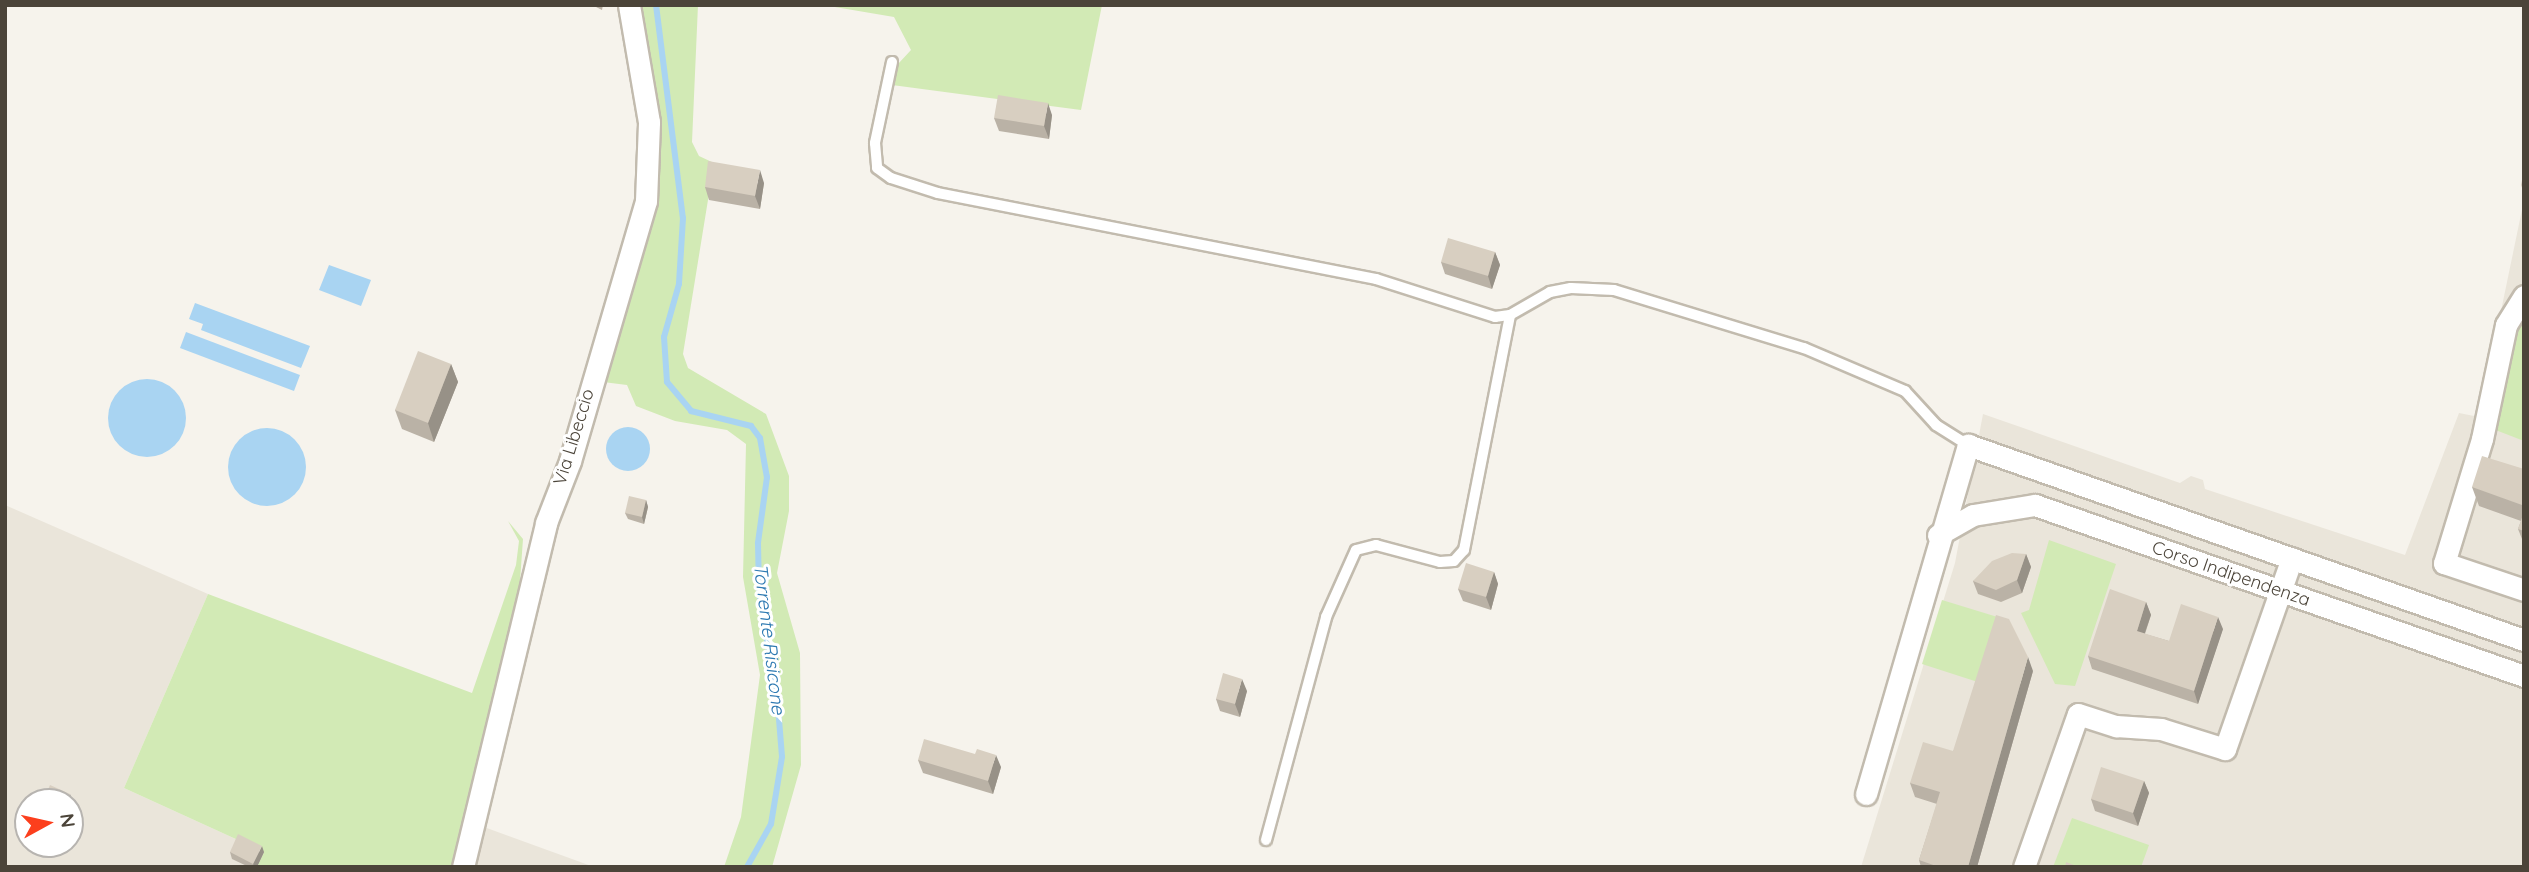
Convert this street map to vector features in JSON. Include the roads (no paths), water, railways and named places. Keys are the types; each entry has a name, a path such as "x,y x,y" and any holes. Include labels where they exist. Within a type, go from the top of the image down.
{"street":[{"name":"Via Libeccio","path":"463,867 546,523 570,461 646,201 649,122 629,5"},
{"path":"2524,296 2507,325 2482,439 2444,563 2524,590"},
{"path":"1866,794 1938,535 1968,445"},
{"name":"Corso Indipendenza","path":"1968,445 2107,491 2524,639"},
{"path":"2094,525 2107,491"},
{"name":"Corso Indipendenza","path":"1938,535 1973,515 2005,507 2035,505 2524,676"},
{"path":"2024,867 2078,714 2116,726 2161,729 2225,750 2292,558"}],"lane":[{"path":"892,62 875,143 877,168 891,177 938,192 1376,279 1495,317 1510,315 1550,292 1571,288 1614,290 1804,348 1905,391 1936,425 1968,445"},
{"path":"1266,840 1326,617 1356,550 1376,545 1440,562 1454,561 1464,551 1510,315"}],"water":[{"path":"329,265 371,280 361,306 319,290"},
{"path":"195,303 310,346 301,368 201,330 203,324 189,319"},
{"path":"186,332 300,375 294,391 180,348"},
{"path":"139,379 155,379 169,385 180,396 186,410 186,426 180,440 169,451 155,457 139,457 125,451 114,440 108,426 108,410 114,396 125,385"},
{"path":"628,427 643,434 650,449 643,464 628,471 613,464 606,449 613,434"},
{"path":"259,428 275,428 289,434 300,445 306,459 306,475 300,489 289,500 275,506 259,506 245,500 234,489 228,475 228,459 234,445 245,434"}],"waterway":[{"name":"Torrente Risicone","path":"656,5 683,218 679,284 664,337 667,382 691,411 751,426 760,438 767,477 758,543 759,591 778,707 782,757 771,824 747,867"}]}
